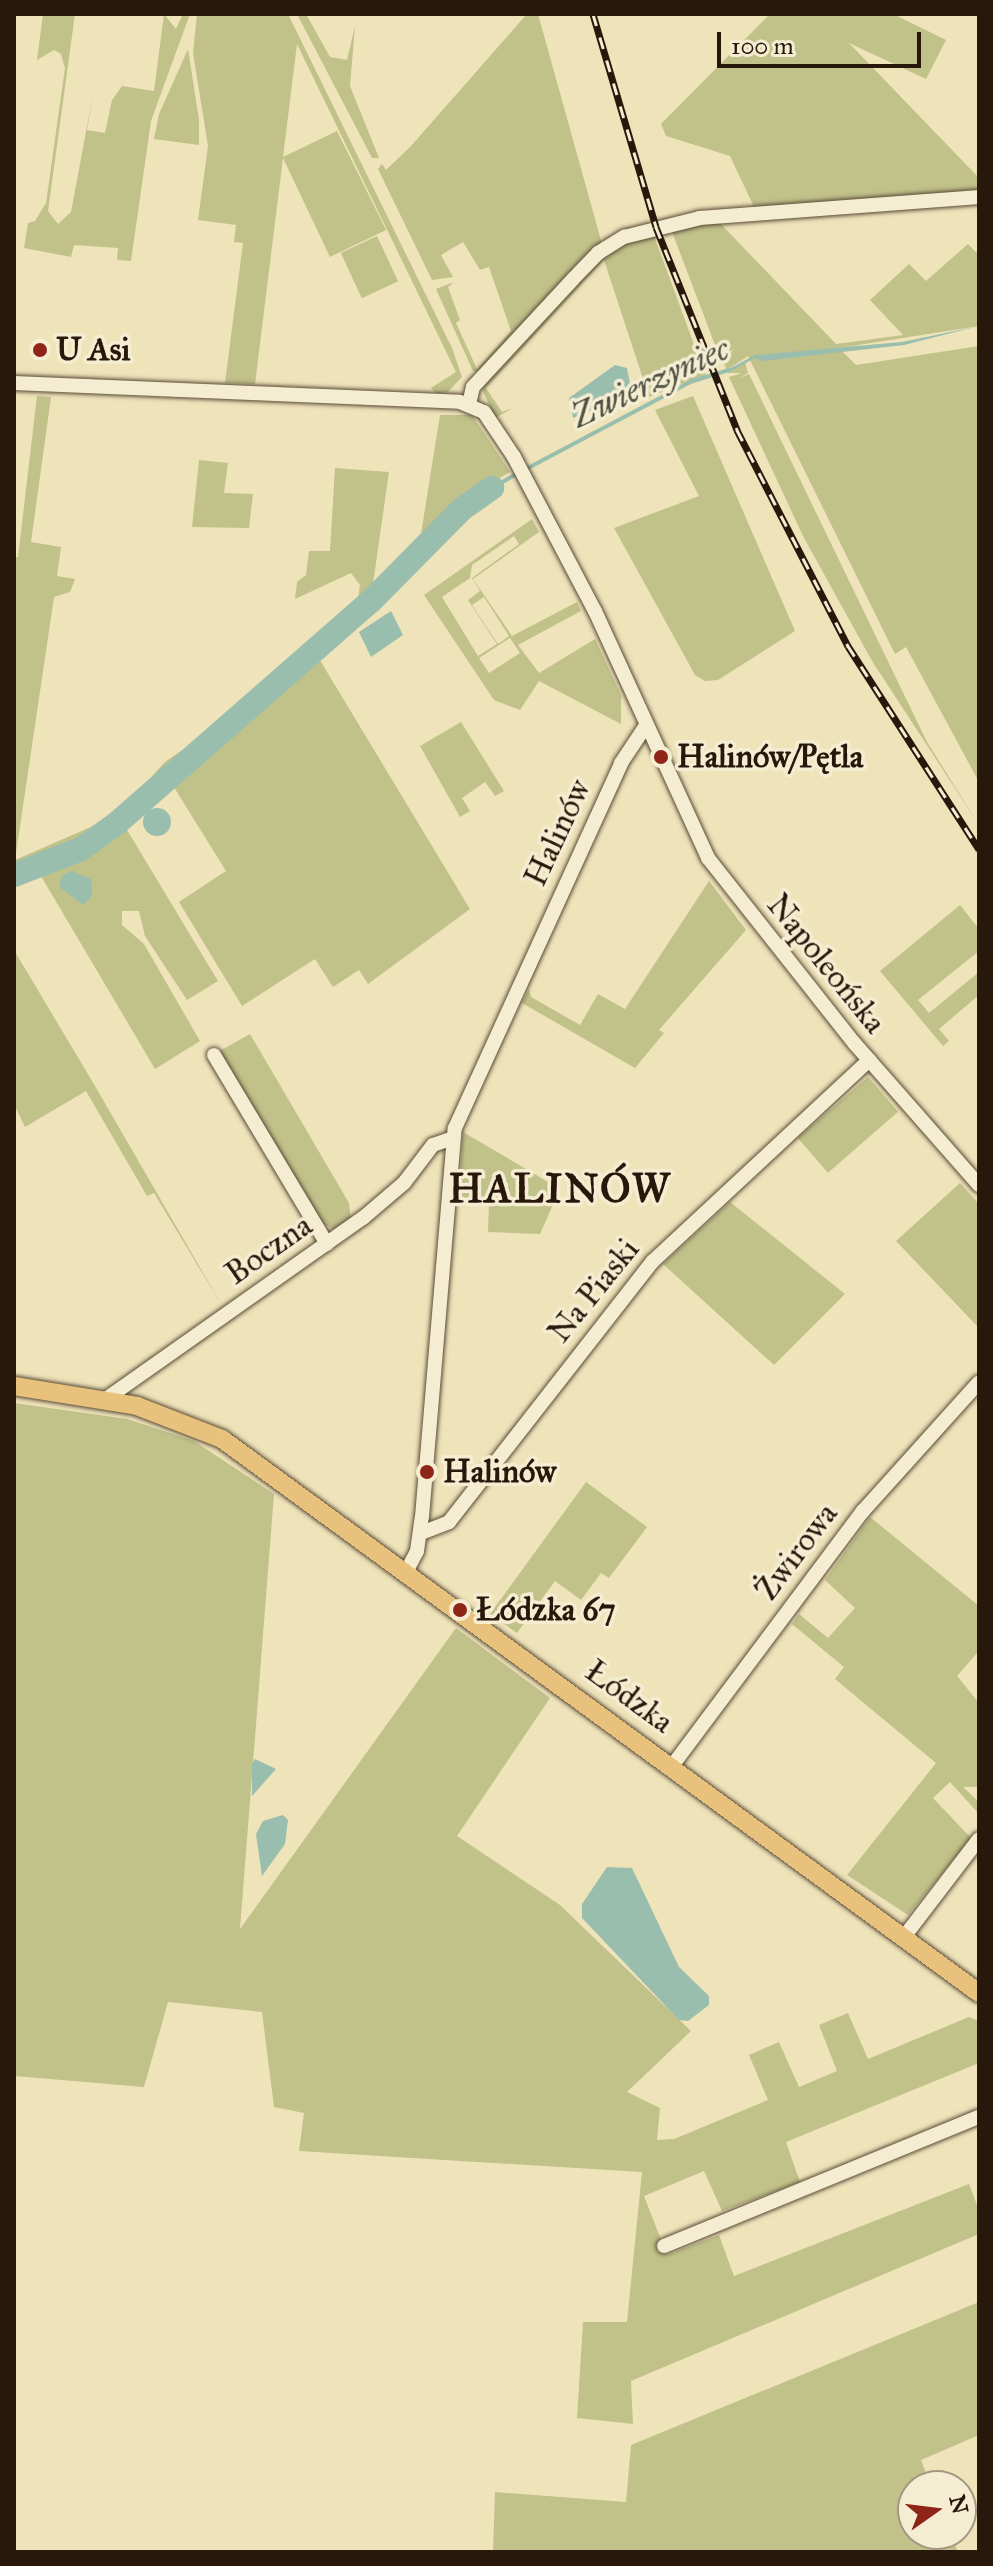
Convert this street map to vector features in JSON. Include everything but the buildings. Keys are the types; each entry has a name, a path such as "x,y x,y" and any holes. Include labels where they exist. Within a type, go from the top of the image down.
{"main road":[{"name":"Łódzka","path":"14,1386 106,1399 168,1415 222,1439 407,1570 979,1993"}],"street":[{"path":"14,383 469,404 473,387 593,258 638,232 700,218 979,197"},
{"name":"Napoleońska","path":"469,404 489,418 528,481 615,649 645,727 694,830 727,886 869,1060 979,1185"},
{"name":"Halinów","path":"407,1570 421,1533 453,1138 621,763 637,746 645,727"},
{"path":"637,746 661,757"},
{"path":"214,1055 327,1244"},
{"name":"Na Piaski","path":"421,1533 444,1525 456,1514 653,1261 869,1060"},
{"name":"Boczna","path":"106,1399 327,1244 404,1183 433,1145 453,1138"},
{"name":"Żwirowa","path":"672,1766 863,1511 979,1382"},
{"path":"422,1517 456,1514"},
{"path":"904,1937 979,1839"},
{"path":"664,2246 979,2117"}],"green space":[{"path":"43,14 75,14 48,211 58,224 71,212 93,94 87,130 105,133 112,100 122,86 154,91 164,14 176,29 183,14 190,14 151,121 131,261 117,260 118,248 74,245 71,257 24,248 28,223 35,221 46,203 65,68 61,54 54,50 37,60"},
{"path":"197,14 288,14 452,348 462,377 448,392 437,394 431,388 456,372 297,44 283,157 337,131 386,230 330,257 283,158 255,384 225,383 243,243 234,242 236,225 198,220 208,146 193,53"},
{"path":"297,14 306,14 330,57 347,60 355,26 350,86 379,158 372,158"},
{"path":"527,14 538,14 602,244 478,372 473,371 436,289 454,282 448,287 460,320 456,323 477,369 511,331 489,267 480,270 463,242 441,255 453,277 432,280 378,169 382,164 386,170 411,146"},
{"path":"770,14 893,14 946,40 926,79 849,43 979,178 979,192 754,207 730,156 666,136 661,124"},
{"path":"188,49 199,120 199,145 154,139 159,114"},
{"path":"719,222 836,344 903,335 870,300 909,264 926,281 968,244 979,255 979,326 839,348 856,365 979,346 979,782 906,647 895,654 748,356 727,370 722,360 734,349 720,358 671,229"},
{"path":"653,233 699,358 695,361 700,360 706,375 649,397 604,260 486,388 502,412 513,408 495,418 481,387 591,266 617,246"},
{"path":"377,236 398,281 362,298 341,253"},
{"path":"745,362 748,373 739,378 749,374 927,742 979,825 872,661 803,536 729,377 742,373 728,373"},
{"path":"37,396 51,397 31,542 61,547 57,576 75,579 70,592 54,597 15,860 116,816 165,762 224,721 357,605 339,638 318,657 470,909 368,984 359,970 333,987 315,959 242,1006 179,902 226,871 172,784 124,825 218,981 187,1000 145,936 139,911 122,911 122,925 144,944 200,1041 155,1069 38,871 14,880 14,557 18,557"},
{"path":"693,396 795,631 718,680 705,681 695,675 614,528 699,496 655,410"},
{"path":"440,415 472,415 510,472 470,495 420,540"},
{"path":"199,460 228,463 224,493 253,494 249,528 192,527"},
{"path":"335,468 389,472 372,591 357,605 360,585 351,573 295,599 297,582 306,575 309,551 330,551"},
{"path":"532,519 539,532 473,579 512,636 577,602 581,611 518,645 539,673 595,639 621,695 621,724 539,681 520,710 494,700 424,595","holes":["514,536 519,544 472,578 480,591 468,600 497,644 478,656 442,597 470,578 472,565","484,597 509,636 498,644 472,605","510,638 520,653 489,673 479,658"]},
{"path":"461,722 504,791 495,796 485,782 462,798 470,811 460,817 420,746"},
{"path":"709,881 746,930 659,1030 664,1033 635,1068 522,1003 529,989 531,997 580,1025 598,994 625,1009"},
{"path":"960,905 979,929 979,951 918,1000 929,1013 979,972 979,995 939,1029 949,1041 943,1046 880,971"},
{"path":"14,950 224,1309 154,1193 147,1196 86,1091 25,1127 14,1104"},
{"path":"250,1034 349,1203 351,1221 337,1231 322,1223 218,1052"},
{"path":"868,1077 898,1112 828,1173 798,1138"},
{"path":"463,1132 560,1189 540,1234 488,1232 489,1203 459,1201"},
{"path":"960,1183 979,1204 979,1328 896,1241"},
{"path":"730,1202 845,1294 774,1365 663,1264"},
{"path":"14,1403 127,1419 194,1441 274,1494 240,1929 456,1628 550,1698 457,1836 560,1905 691,2031 627,2092 660,2108 657,2140 674,2139 768,2100 749,2055 779,2042 799,2087 837,2071 819,2025 848,2013 868,2059 969,2017 979,2021 979,2063 786,2142 800,2182 722,2211 704,2171 644,2196 667,2255 719,2235 734,2276 969,2184 979,2210 979,2234 631,2381 633,2424 577,2418 583,2322 627,2322 642,2172 299,2151 304,2113 274,2107 262,2012 168,2002 144,2087 14,2076"},
{"path":"586,1482 647,1527 609,1578 601,1573 581,1600 555,1581 517,1633 490,1614"},
{"path":"870,1517 979,1606 978,1652 957,1676 979,1703 979,1787 963,1787 979,1802 979,1814 950,1782 933,1798 971,1838 908,1915 847,1875 936,1763 835,1679 844,1667 792,1624 799,1614 828,1638 855,1608 825,1580"},
{"path":"979,2302 979,2435 921,2460 925,2470 897,2470 897,2550 958,2552 493,2552 495,2492 626,2502 631,2445"}],"shaded area":[{"path":"979,326 904,345 761,361 755,358 728,373 727,370 755,355 902,342"},
{"path":"615,365 627,368 632,394 573,418 569,398"},
{"path":"391,611 403,635 371,657 359,632"},
{"path":"157,808 167,812 171,822 167,832 157,836 147,832 143,822 147,812"},
{"path":"71,871 91,879 92,895 84,905 59,887 62,876"},
{"path":"255,1759 276,1769 252,1796 252,1764"},
{"path":"283,1815 288,1820 285,1844 262,1876 256,1834 263,1821"},
{"path":"607,1867 632,1868 679,1967 709,1996 709,2005 688,2021 679,2020 582,1918 582,1904"}],"waterway":[{"name":"Zwierzyniec","path":"526,469 690,382 729,370"},
{"name":"Zwierzyniec","path":"492,488 518,473"},
{"path":"14,875 81,849 116,824 371,601 462,509 492,488"}],"railway":[{"path":"593,14 656,227 737,430 848,646 979,849"}],"place":[{"name":"U Asi","path":"40,350"},
{"name":"Halinów/Pętla","path":"661,757"},
{"name":"Halinów","path":"427,1472"},
{"name":"Łódzka 67","path":"460,1610"}],"district":[{"name":"HALINÓW","path":"560,1189"}]}
